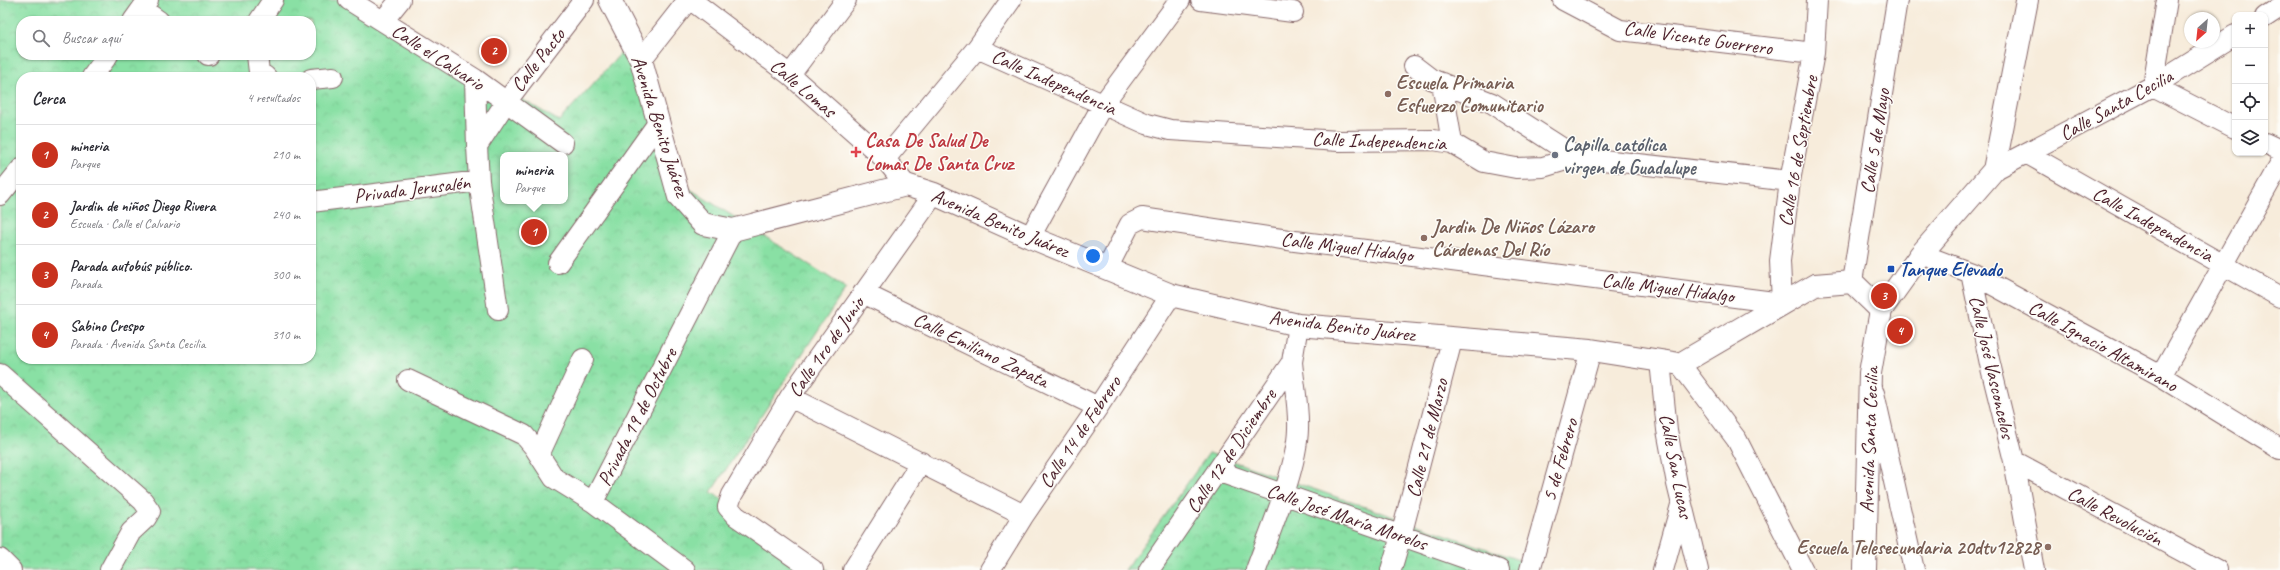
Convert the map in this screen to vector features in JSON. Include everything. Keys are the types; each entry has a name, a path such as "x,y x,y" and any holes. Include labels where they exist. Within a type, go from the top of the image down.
{"street":[{"path":"262,16 273,0"},
{"name":"Calle el Calvario","path":"349,0 475,79 563,143"},
{"path":"383,21 400,0"},
{"name":"Calle Pacto","path":"506,102 584,0"},
{"name":"Avenida Benito Juárez","path":"610,0 641,60 679,197 703,224 733,230 906,185 934,194 1030,237 1171,294 1298,325 1452,340 1591,350 1670,363"},
{"path":"641,60 688,0"},
{"name":"Calle Lomas","path":"691,0 790,75 885,159 906,185"},
{"path":"790,75 846,0"},
{"path":"885,159 977,48 1011,0"},
{"path":"1030,237 1103,104 1180,0"},
{"path":"1200,0 1293,12"},
{"name":"Calle Vicente Guerrero","path":"1563,0 1620,30 1814,53"},
{"name":"Calle 16 de Septiembre","path":"1782,303 1780,261 1790,181 1814,53 1817,0"},
{"name":"Calle 5 de Mayo","path":"1852,282 1897,0"},
{"path":"1803,570 1737,440 1670,363 1815,285 1852,282 1881,310 1921,254 1994,170 2027,0"},
{"path":"2166,0 2153,86 2232,126"},
{"path":"2268,14 2280,7"},
{"path":"141,10 151,16"},
{"name":"Calle Santa Cecilia","path":"1994,170 2153,86 2232,37"},
{"name":"Calle Independencia","path":"977,48 1147,124 1170,130 1339,141 1433,140 1452,143 1484,162 1516,168 1544,168 1576,157 1790,181"},
{"path":"96,72 104,60"},
{"path":"258,60 259,72"},
{"path":"1414,66 1431,79 1492,103 1576,157"},
{"path":"316,79 333,78"},
{"name":"Privada Jerusalén","path":"316,201 479,181 475,79"},
{"path":"1442,83 1452,143"},
{"name":"Privada Jerusalén","path":"477,146 506,102"},
{"path":"558,263 658,123"},
{"path":"2268,144 2280,150"},
{"name":"Calle Independencia","path":"2026,153 2280,297"},
{"path":"2161,376 2280,164"},
{"path":"0,196 16,175"},
{"path":"479,181 498,310"},
{"name":"Calle 1ro de Junio","path":"813,570 736,516 728,507 732,495 790,397 934,194"},
{"name":"Calle Miguel Hidalgo","path":"1107,269 1130,224 1142,218 1295,241 1782,303"},
{"name":"Privada 19 de Octubre","path":"685,570 593,502 733,230"},
{"name":"Calle Ignacio Altamirano","path":"1921,254 1971,273 2161,376 2280,449"},
{"name":"Calle José Vasconcelos","path":"1971,273 1990,364 2014,461 2034,570"},
{"name":"Calle Emiliano Zapata","path":"863,293 1098,407"},
{"name":"Calle 14 de Febrero","path":"990,570 1024,515 1098,407 1171,294"},
{"name":"Avenida Santa Cecilia","path":"1865,570 1870,373 1881,310"},
{"name":"Calle 12 de Diciembre","path":"1149,570 1292,362 1298,325"},
{"name":"Calle 21 de Marzo","path":"1391,570 1452,340"},
{"name":"5 de Febrero","path":"1530,570 1591,350"},
{"path":"539,455 583,359"},
{"path":"1256,570 1283,494 1295,452 1298,429 1292,362"},
{"name":"Calle San Lucas","path":"1670,363 1667,430 1698,570"},
{"path":"1870,373 1914,570"},
{"path":"0,374 143,501 150,511 146,518 131,532 110,570"},
{"path":"408,380 524,435 554,478 593,502"},
{"path":"790,397 1024,515"},
{"name":"Calle Revolución","path":"2014,461 2217,570"},
{"path":"853,570 921,462"},
{"name":"Calle José María Morelos","path":"1217,471 1499,570"},
{"path":"1663,570 1682,502"}],"green space":[{"path":"0,0 352,0 559,121 633,40 668,175 846,288 711,492 828,570 17,570 0,548"},
{"path":"1209,453 1522,561 1520,570 1125,570"}],"place":[{"name":"Jardin de niños Diego Rivera","path":"494,51"},
{"name":"Escuela Primaria Esfuerzo Comunitario","path":"1388,94"},
{"name":"Casa De Salud De Lomas De Santa Cruz","path":"856,152"},
{"name":"Capilla católica virgen de Guadalupe","path":"1555,155"},
{"name":"mineria","path":"534,232"},
{"name":"Jardin De Niños Lázaro Cárdenas Del Río","path":"1424,238"},
{"name":"Tanque Elevado","path":"1891,269"},
{"name":"Parada autobús público.","path":"1884,296"},
{"name":"Sabino Crespo","path":"1900,331"},
{"name":"Escuela Telesecundaria 20dtv12828","path":"2048,547"}]}
